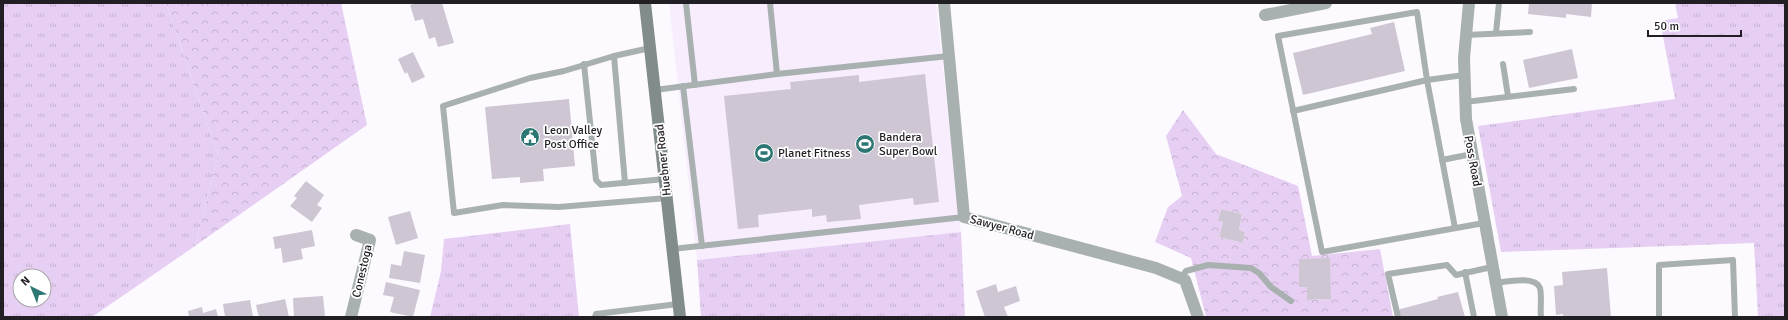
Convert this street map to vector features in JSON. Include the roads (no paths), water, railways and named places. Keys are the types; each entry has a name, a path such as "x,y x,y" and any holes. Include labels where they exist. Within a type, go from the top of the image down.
{"street":[{"name":"Huebner Road","path":"646,3 680,317"},
{"name":"Sawyer Road","path":"944,3 964,217 1156,268 1181,278"},
{"path":"1266,15 1326,3"},
{"name":"Poss Road","path":"1469,3 1464,75 1466,119 1502,317"},
{"name":"Conestoga","path":"351,317 370,240 356,235"},
{"path":"1181,278 1185,280 1198,317"}],"lane":[{"path":"686,3 695,84"},
{"path":"770,3 776,74"},
{"path":"1496,33 1499,3"},
{"path":"1455,228 1427,80 1417,12 1278,36 1322,252 1484,223"},
{"path":"1466,35 1530,32"},
{"path":"650,48 584,64 564,71 530,78 443,106 454,213 503,205 559,207 667,198"},
{"path":"614,56 625,182"},
{"path":"655,90 776,74 949,56"},
{"path":"584,64 596,180 601,185 665,179"},
{"path":"1503,64 1508,96"},
{"path":"1293,110 1427,80 1464,75"},
{"path":"682,86 702,246"},
{"path":"1465,102 1574,89"},
{"path":"1442,160 1472,154"},
{"path":"672,249 964,217"},
{"path":"1659,317 1659,265 1733,260 1735,317"},
{"path":"1181,278 1186,271 1208,265 1251,268 1260,273 1271,287 1291,301"},
{"path":"1398,317 1388,274 1447,265 1456,275 1492,267"},
{"path":"1464,272 1474,317"},
{"path":"1495,283 1527,280 1536,283 1540,288 1541,317"},
{"path":"595,317 596,314 678,304"}],"place":[{"name":"Leon Valley Post Office","path":"530,137"},
{"name":"Bandera Super Bowl","path":"865,144"},
{"name":"Planet Fitness","path":"764,153"}]}
